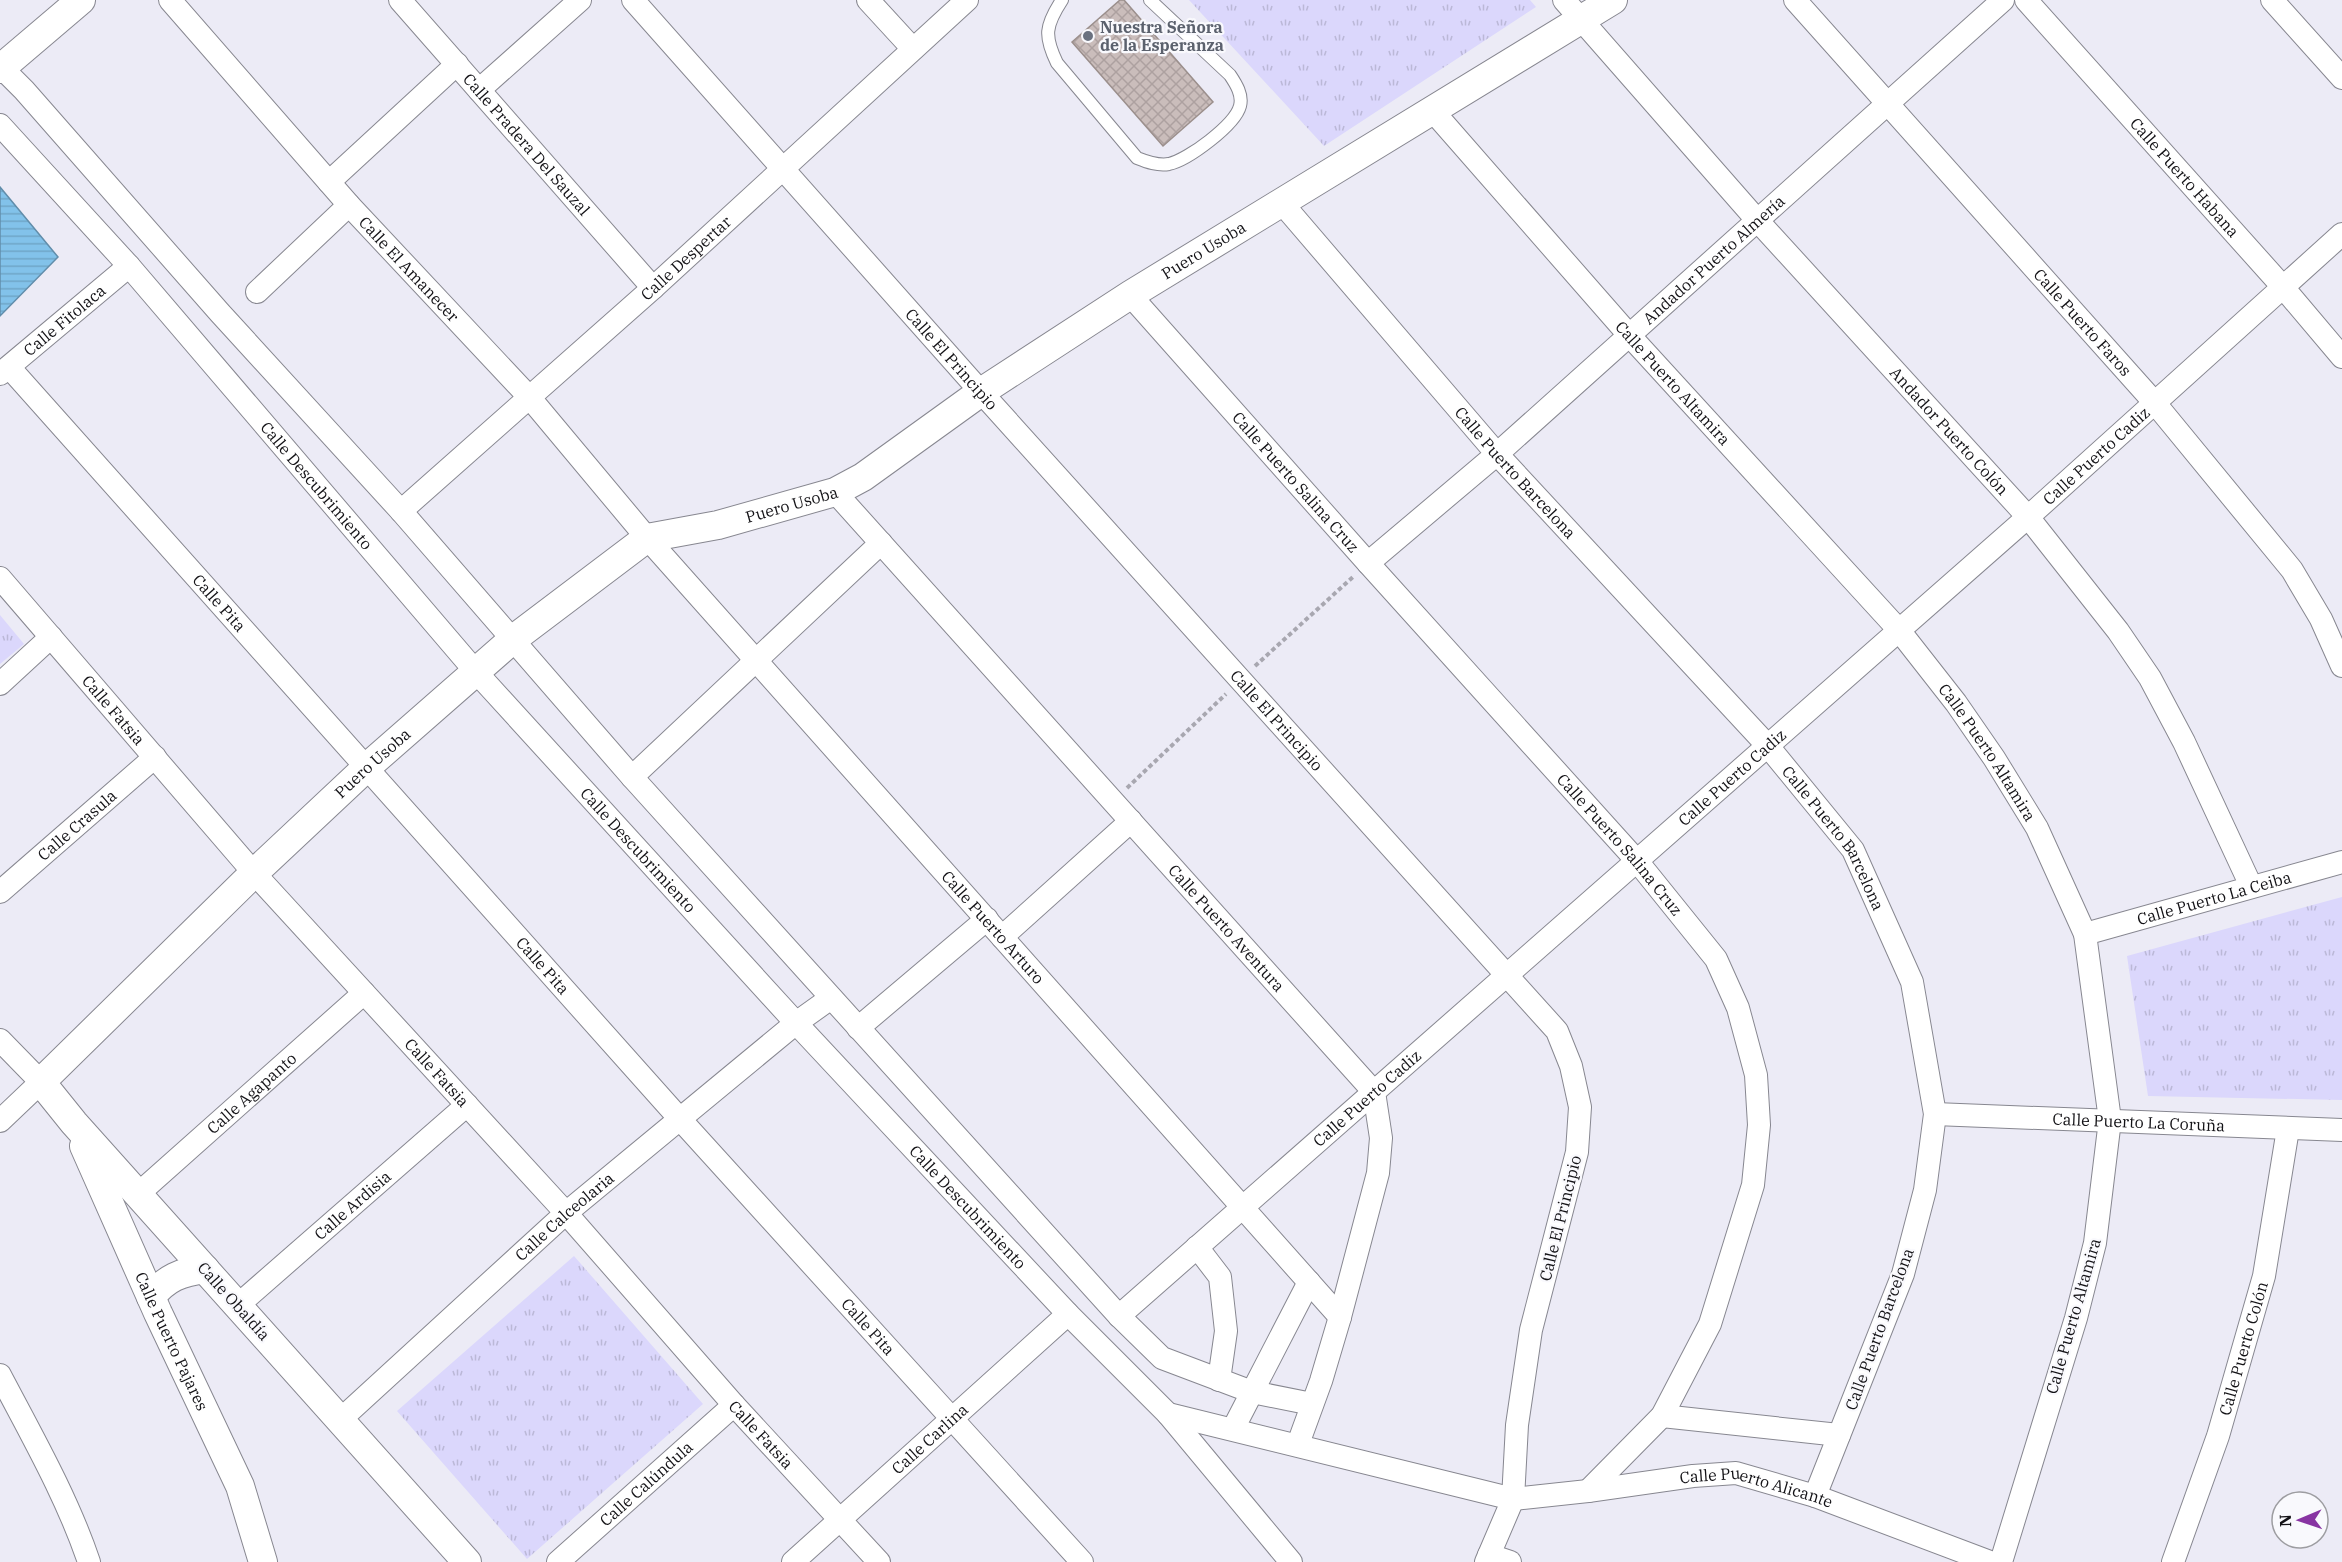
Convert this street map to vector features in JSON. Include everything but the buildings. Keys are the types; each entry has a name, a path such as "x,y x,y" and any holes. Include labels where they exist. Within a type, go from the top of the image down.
{"street":[{"path":"81,0 1,67 220,313 401,511 632,777 1119,1316 1162,1358 1252,1392 1312,1404"},
{"name":"Calle El Amanecer","path":"170,0 349,205 530,398 647,538"},
{"name":"Calle Pradera Del Sauzal","path":"400,0 653,288"},
{"path":"479,90 580,0"},
{"name":"Calle El Principio","path":"633,0 981,392 1557,1031 1571,1066 1580,1107 1577,1152 1531,1330 1517,1425 1513,1499 1495,1560"},
{"path":"868,0 913,49"},
{"name":"Calle Despertar","path":"401,511 653,288 967,0"},
{"name":"Puero Usoba","path":"41,1082 254,873 367,767 512,640 647,538 718,525 835,492 863,477 981,392 1130,295 1432,110 1573,10 1613,0"},
{"name":"Calle Puerto Faros","path":"1795,0 2154,402 2292,570 2321,619 2342,666"},
{"name":"Andador Puerto Almería","path":"1368,563 1497,454 2003,0"},
{"name":"Calle Puerto Habana","path":"2026,0 2282,286 2342,357"},
{"path":"2272,0 2342,78"},
{"name":"Andador Puerto Colón","path":"1573,10 1757,219 2028,517 2118,631 2150,678 2184,742 2251,886"},
{"path":"329,182 457,64"},
{"name":"Calle Puerto Altamira","path":"1432,110 1629,335 1898,629 1956,703 1994,758 2037,828 2085,934 2110,1120 2096,1243 2076,1318 2001,1562"},
{"name":"Calle Descubrimiento","path":"0,124 129,266 476,672 796,1023 1068,1314 1168,1414 1291,1562"},
{"name":"Calle Puerto Barcelona","path":"1281,202 1497,454 1767,745 1853,850 1912,982 1935,1114 1925,1190 1903,1274 1815,1496"},
{"path":"257,292 349,205"},
{"name":"Calle Puerto Cadiz","path":"1119,1316 2028,517 2342,234"},
{"name":"Calle Fitolaca","path":"4,370 129,266"},
{"name":"Calle Puerto Salina Cruz","path":"1130,295 1637,861 1716,959 1738,1008 1756,1075 1759,1125 1753,1185 1710,1324 1662,1416 1588,1491"},
{"name":"Calle Pita","path":"4,370 367,767 679,1118 1082,1562"},
{"name":"Calle Puerto Aventura","path":"835,492 1374,1092"},
{"name":"Calle Puerto Arturo","path":"647,538 758,660 1340,1317"},
{"path":"632,777 881,543"},
{"name":"Calle Fatsia","path":"0,578 254,873 566,1213 735,1405 879,1562"},
{"path":"0,684 51,637"},
{"name":"Calle Crasula","path":"0,892 155,757"},
{"path":"1002,937 1131,821"},
{"name":"Calle Puerto La Ceiba","path":"2085,934 2342,862"},
{"path":"858,1028 987,919"},
{"name":"Calle Agapanto","path":"138,1194 364,993"},
{"name":"Calle Calceolaria","path":"340,1420 566,1213 796,1023 831,998"},
{"name":"Calle Obaldía","path":"0,1040 41,1082 74,1123 467,1562"},
{"path":"0,1121 41,1082"},
{"path":"1298,1444 1340,1317 1378,1173 1381,1138 1374,1092"},
{"name":"Calle Ardisia","path":"238,1305 467,1105"},
{"name":"Calle Puerto La Coruña","path":"1935,1114 2342,1130"},
{"name":"Calle Puerto Pajares","path":"74,1123 151,1297 240,1486 263,1562"},
{"name":"Calle Puerto Colón","path":"2173,1562 2218,1436 2264,1276 2288,1129"},
{"path":"1197,1248 1220,1277 1226,1331 1219,1380"},
{"path":"151,1297 173,1276 205,1269"},
{"path":"1233,1429 1309,1282"},
{"name":"Calle Carlina","path":"793,1562 1068,1314"},
{"path":"0,1375 53,1478 80,1535 89,1562"},
{"name":"Calle Calúndula","path":"558,1562 735,1405"},
{"path":"1168,1414 1298,1444 1513,1499"},
{"path":"1662,1416 1839,1436"},
{"name":"Calle Puerto Alicante","path":"1513,1499 1693,1476 1736,1473 1815,1496 1990,1562"}],"lane":[{"path":"1062,0 1052,15 1047,33 1050,47 1058,63 1137,158 1151,163 1167,164 1181,160 1212,138 1235,117 1240,104 1239,89 1230,75 1150,0"}],"green space":[{"path":"1189,0 1530,0 1536,7 1324,146"},
{"path":"0,615 24,644 0,664"},
{"path":"2342,897 2342,1100 2148,1096 2127,956"},
{"path":"574,1256 703,1404 527,1559 397,1411"}],"water":[{"path":"0,187 58,257 0,316"}],"place":[{"name":"Nuestra Señora de la Esperanza","path":"1088,36"}]}
